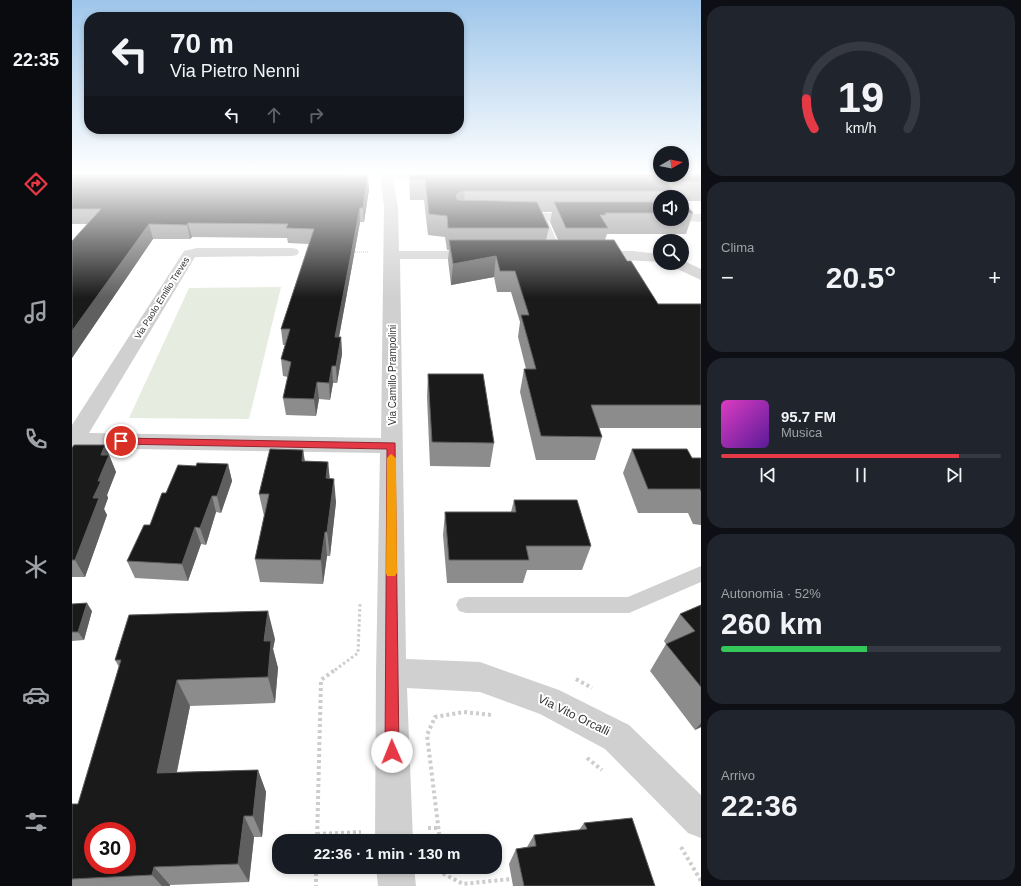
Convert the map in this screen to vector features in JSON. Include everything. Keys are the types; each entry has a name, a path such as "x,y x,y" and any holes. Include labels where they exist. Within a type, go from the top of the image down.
{"street":[{"name":"Via Camillo Prampolini","path":"389,215 381,254 391,446 391,673 394,834"},
{"path":"501,217 592,217"},
{"path":"540,217 556,255"},
{"path":"689,217 701,218"},
{"name":"Via Paolo Emilio Treves","path":"73,440 189,254 197,252 292,252"},
{"path":"381,254 492,255"},
{"path":"540,255 633,255 653,257"},
{"path":"689,269 701,275"},
{"path":"73,440 391,446"},
{"name":"Via Vito Orcalli","path":"391,673 480,677 548,701 617,737 701,820"},
{"path":"396,874 397,886"}],"lane":[{"path":"466,605 629,605 701,574"}],"path":[{"path":"346,252 381,254"},
{"path":"317,834 321,680 358,653 360,598"},
{"path":"570,677 584,682 597,691"},
{"path":"439,834 427,735 435,717 456,710 476,711 495,716"},
{"path":"580,753 604,771"},
{"path":"679,843 701,881"},
{"path":"316,874 316,886"},
{"path":"444,874 463,884 511,879"}],"shaded area":[{"path":"281,287 249,419 129,418 189,288"}],"building":[{"path":"95,215 359,215 335,337 341,337 336,366 332,366 329,383 317,382 314,399 283,398 291,362 281,359 290,329 281,329 314,229 286,228 288,224 149,224 72,331 72,241"},
{"path":"441,215 543,215 549,228 448,228 447,216"},
{"path":"560,215 600,215 608,228 566,228"},
{"path":"449,240 614,240 627,261 631,261 658,304 701,304 701,405 591,405 602,437 541,436 524,369 536,369 521,315 529,315 515,271 500,271 496,256 453,264"},
{"path":"428,374 483,374 494,443 432,442"},
{"path":"74,445 105,445 101,455 109,455 98,481 101,481 93,498 99,498 75,560 72,560 72,448"},
{"path":"270,449 303,450 302,461 328,462 326,478 334,479 327,532 325,532 321,560 255,559 269,494 259,494"},
{"path":"632,449 687,449 692,458 701,458 701,491 700,489 648,489"},
{"path":"197,463 228,464 217,496 212,496 200,528 195,527 182,564 127,561 144,525 150,525 162,493 166,493 178,465 196,466"},
{"path":"514,500 577,500 591,546 526,546 529,560 449,560 445,512 516,512"},
{"path":"87,603 78,632 72,632 72,604"},
{"path":"701,605 701,687 666,644 695,631 680,614"},
{"path":"268,611 264,641 271,641 268,677 177,680 157,773 258,770 253,816 244,816 238,864 154,867 152,875 72,879 72,804 78,804 121,660 115,660 129,615"},
{"path":"632,818 655,886 524,886 516,849 536,846 534,835 587,829 584,823"}],"slow traffic":[{"path":"391,458 391,573"}],"route":[{"path":"121,441 391,446 392,752"}]}
